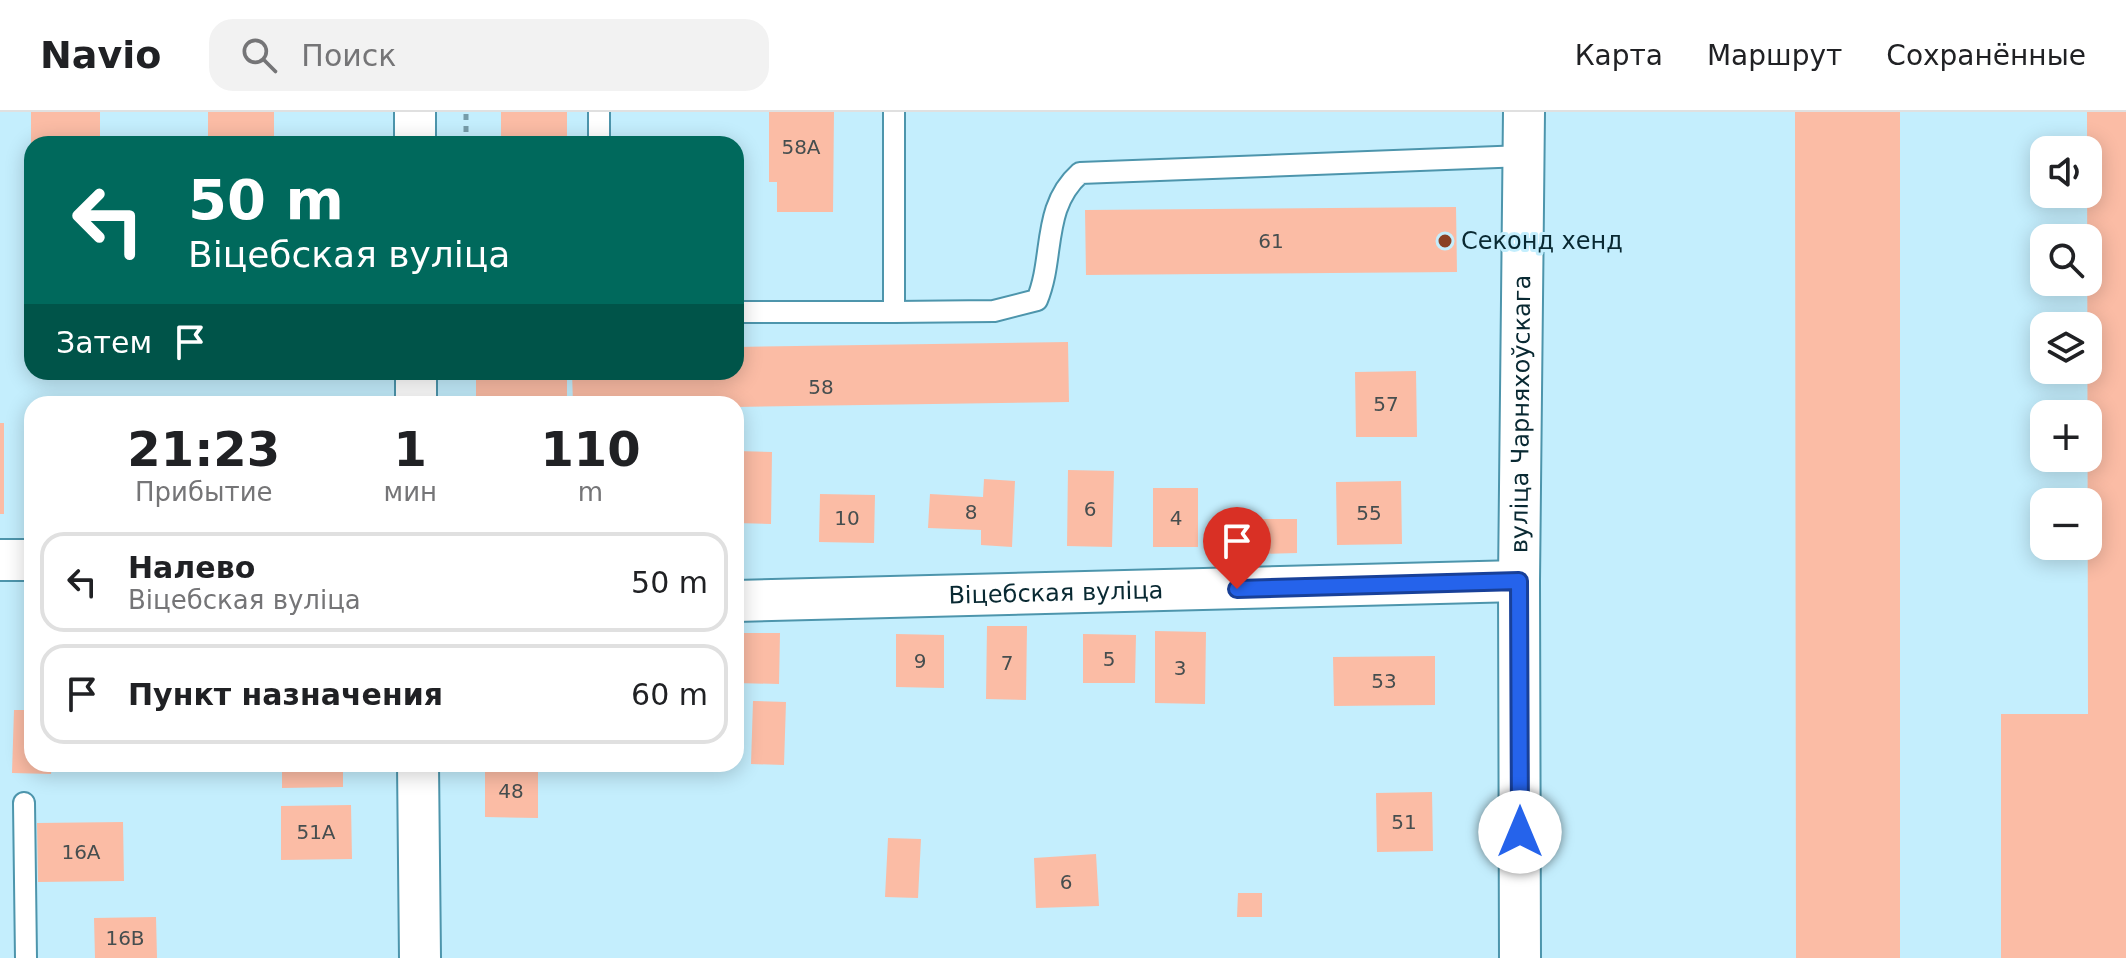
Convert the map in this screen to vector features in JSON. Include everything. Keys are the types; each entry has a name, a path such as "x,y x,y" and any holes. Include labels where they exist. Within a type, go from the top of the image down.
{"street":[{"path":"415,112 415,136"},
{"name":"вуліца Чарняхоўскага","path":"1520,958 1519,581 1524,112"},
{"path":"0,560 24,560"},
{"name":"Віцебская вуліца","path":"744,601 1519,581"},
{"path":"418,772 420,958"}],"lane":[{"path":"599,112 599,136"},
{"path":"894,112 894,312"},
{"path":"744,312 994,311 1037,300 1046,280 1050,226 1068,185 1080,173 1524,156"},
{"path":"24,803 26,958"}],"path":[{"path":"466,112 466,136"}],"building":[{"path":"31,112 100,112 100,136 31,136"},
{"path":"208,112 274,112 274,136 208,136"},
{"path":"501,112 567,112 567,136 501,136"},
{"path":"769,112 834,112 833,212 777,212 777,182 769,182"},
{"path":"1795,112 1900,112 1900,958 1796,958"},
{"path":"2087,112 2126,112 2126,958 2001,958 2001,714 2088,714 2088,560 2102,560 2102,488 2088,488 2088,472 2102,472 2102,400 2087,400 2087,384 2102,384 2102,312 2087,312 2087,296 2102,296 2102,224 2087,224 2087,208 2102,208 2102,136 2087,136"},
{"path":"1456,207 1457,272 1086,275 1085,210"},
{"path":"1068,342 1069,402 744,407 744,396 573,396 572,380 744,380 744,347"},
{"path":"1416,371 1417,437 1356,437 1355,372"},
{"path":"476,380 567,380 567,396 476,396"},
{"path":"0,423 4,423 4,514 0,514"},
{"path":"744,451 772,452 771,524 744,523"},
{"path":"1068,470 1114,471 1112,547 1067,546"},
{"path":"984,479 1015,481 1012,547 981,545 981,530 928,528 930,494 983,497"},
{"path":"1401,481 1402,544 1337,545 1336,482"},
{"path":"1153,488 1198,488 1198,547 1153,547"},
{"path":"820,494 875,495 874,543 819,542"},
{"path":"1254,519 1297,519 1297,553 1254,554"},
{"path":"987,626 1027,626 1026,700 986,699"},
{"path":"1155,631 1206,632 1205,704 1155,703"},
{"path":"744,633 780,633 779,684 744,683"},
{"path":"896,634 944,635 944,688 896,687"},
{"path":"1083,634 1136,635 1135,683 1083,683"},
{"path":"1435,656 1435,705 1334,706 1333,657"},
{"path":"753,701 786,702 784,765 751,764"},
{"path":"14,710 24,710 24,772 51,774 12,773"},
{"path":"282,772 343,772 343,787 282,788"},
{"path":"485,772 538,772 538,818 485,817"},
{"path":"1432,792 1433,851 1377,852 1376,793"},
{"path":"351,805 352,859 281,860 281,806"},
{"path":"123,822 124,881 38,882 37,823"},
{"path":"888,838 921,839 918,898 885,897"},
{"path":"1096,854 1099,906 1036,908 1034,858"},
{"path":"1238,893 1262,893 1262,917 1237,917"},
{"path":"156,917 157,958 95,958 94,918"}],"place":[{"name":"Секонд хенд","path":"1445,241"}],"route":[{"path":"1237,589 1519,581 1520,832"}]}
